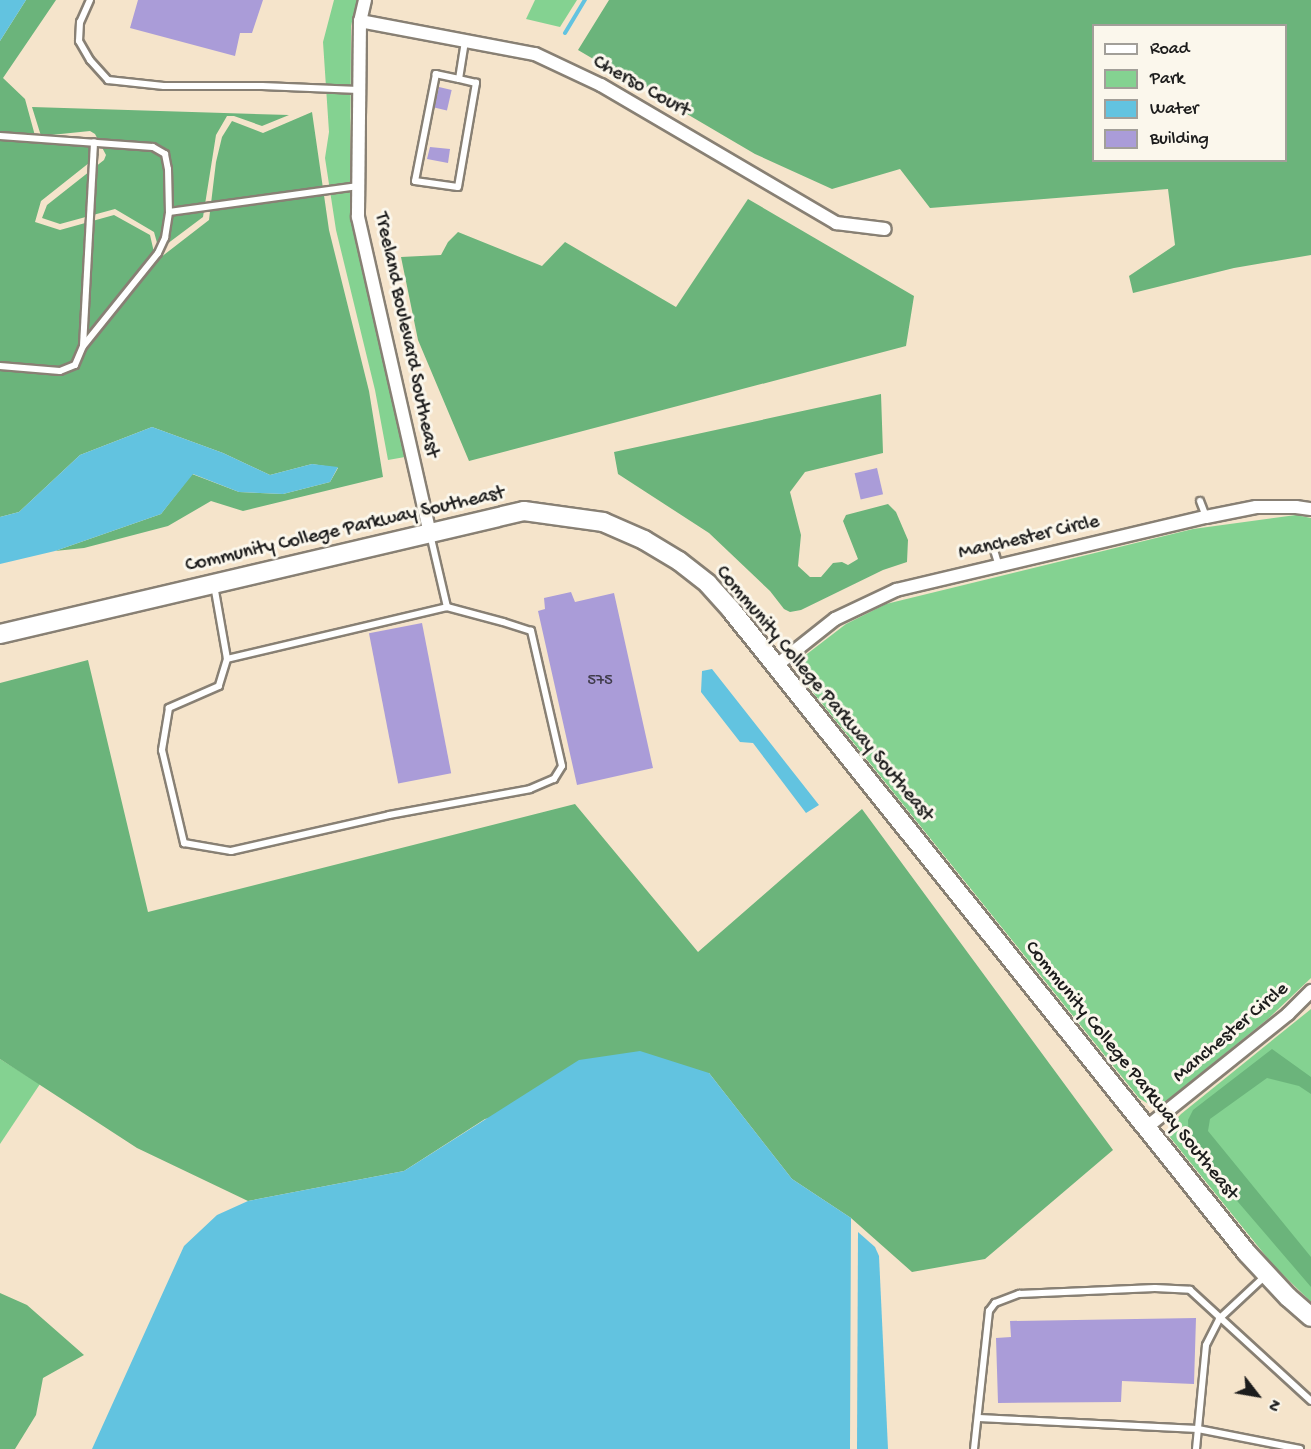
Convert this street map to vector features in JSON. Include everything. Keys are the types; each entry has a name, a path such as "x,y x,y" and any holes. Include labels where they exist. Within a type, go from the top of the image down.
{"street":[{"name":"Treeland Boulevard Southeast","path":"365,0 360,21 358,217 430,534"},
{"name":"Cherso Court","path":"360,21 535,54 601,84 836,223 885,229"},
{"name":"Manchester Circle","path":"777,665 835,619 896,590 1256,507 1311,509"},
{"name":"Community College Parkway Southeast","path":"0,634 524,511 603,522 644,540 679,561 708,584 777,665 1267,1274 1311,1317"},
{"name":"Manchester Circle","path":"1147,1127 1288,1014 1311,991"}],"lane":[{"path":"90,0 80,22 79,40 90,60 108,80 164,86 359,90"},
{"path":"459,79 465,40"},
{"path":"436,74 459,79 477,83 458,187 415,181 436,74"},
{"path":"0,136 153,147 165,154 168,169 169,212 165,238 158,253 83,346 75,364 60,370 0,366"},
{"path":"83,346 94,142"},
{"path":"169,212 358,186"},
{"path":"1200,501 1206,517"},
{"path":"430,534 447,606"},
{"path":"994,550 999,566"},
{"path":"214,584 227,659 219,686 169,708 162,750 184,843 231,851 389,815 530,789 554,779 562,766 531,631 447,606 227,659"},
{"path":"1196,1449 1206,1345 1218,1319 1267,1274"},
{"path":"974,1449 979,1418 988,1311 995,1303 1020,1294 1155,1288 1190,1290 1210,1306 1218,1319 1311,1401"},
{"path":"979,1418 1198,1429 1300,1449"}],"green space":[{"path":"26,0 56,0 3,78 25,99 37,143 89,137 99,155 41,201 35,222 60,230 114,215 150,235 156,261 209,220 216,162 222,137 232,121 263,133 312,112 329,230 369,391 383,477 243,511 211,501 168,526 84,548 55,551 161,514 192,474 239,492 283,494 330,482 338,468 312,464 270,475 223,453 152,427 80,455 19,512 0,517 0,41"},
{"path":"334,0 357,0 351,26 350,217 405,457 388,460 375,390 336,230 325,158 329,132 323,42"},
{"path":"535,0 577,0 560,27 526,19"},
{"path":"609,0 1311,0 1311,255 1234,268 1133,293 1129,276 1175,245 1168,189 930,208 900,169 832,189 755,154 578,50"},
{"path":"32,107 289,115 262,126 234,116 227,116 216,135 203,217 159,250 154,232 115,209 60,224 42,218 47,205 104,160 106,155 95,134 90,131 41,136"},
{"path":"748,199 914,296 906,346 469,461 418,340 401,257 441,255 448,242 458,232 542,266 565,242 676,307"},
{"path":"881,394 883,453 805,472 790,492 801,535 798,566 810,577 821,577 833,563 842,562 848,565 858,559 843,521 846,515 888,504 896,512 908,540 907,562 883,570 801,610 790,612 784,609 770,591 709,533 618,474 614,452"},
{"path":"1296,515 1311,518 1311,978 1269,1018 1164,1103 1150,1105 1139,1098 803,680 799,667 803,657 846,624 886,604 1193,529"},
{"path":"88,660 148,912 575,804 698,952 862,809 1113,1150 985,1259 912,1272 851,1218 792,1179 709,1073 485,1119 404,1171 248,1201 137,1148 0,1059 0,683"},
{"path":"1311,1009 1311,1302 1273,1265 1169,1136 1170,1126 1181,1114"},
{"path":"1272,1049 1311,1077 1311,1094 1299,1086 1267,1078 1210,1119 1208,1131 1311,1257 1311,1287 1189,1145 1188,1120 1193,1110"},
{"path":"0,1059 40,1084 0,1144"},
{"path":"0,1293 27,1305 84,1355 43,1378 36,1415 15,1449 0,1449"}],"water":[{"path":"0,0 26,0 0,41"},
{"path":"152,427 223,453 270,475 312,464 338,467 330,482 283,494 239,492 193,474 161,514 55,551 0,564 0,517 19,512 80,455"},
{"path":"712,669 819,805 806,813 753,743 740,742 701,692 702,671"},
{"path":"640,1051 709,1073 792,1179 851,1218 850,1449 92,1449 184,1246 217,1215 248,1201 404,1171 579,1060"},
{"path":"858,1232 875,1247 879,1256 888,1449 857,1449"}],"building":[{"path":"138,0 263,0 252,33 240,33 235,56 130,28"},
{"path":"439,87 452,90 447,110 434,107"},
{"path":"430,147 450,149 448,163 427,159"},
{"path":"877,468 883,494 861,499 855,473"},
{"path":"571,592 575,602 614,593 653,768 577,785 538,611 545,609 544,598"},
{"path":"422,623 451,773 398,783 369,633"},
{"path":"1196,1318 1194,1384 1122,1381 1121,1402 998,1403 996,1338 1011,1337 1010,1321"}],"waterway":[{"path":"565,33 585,0"}]}
